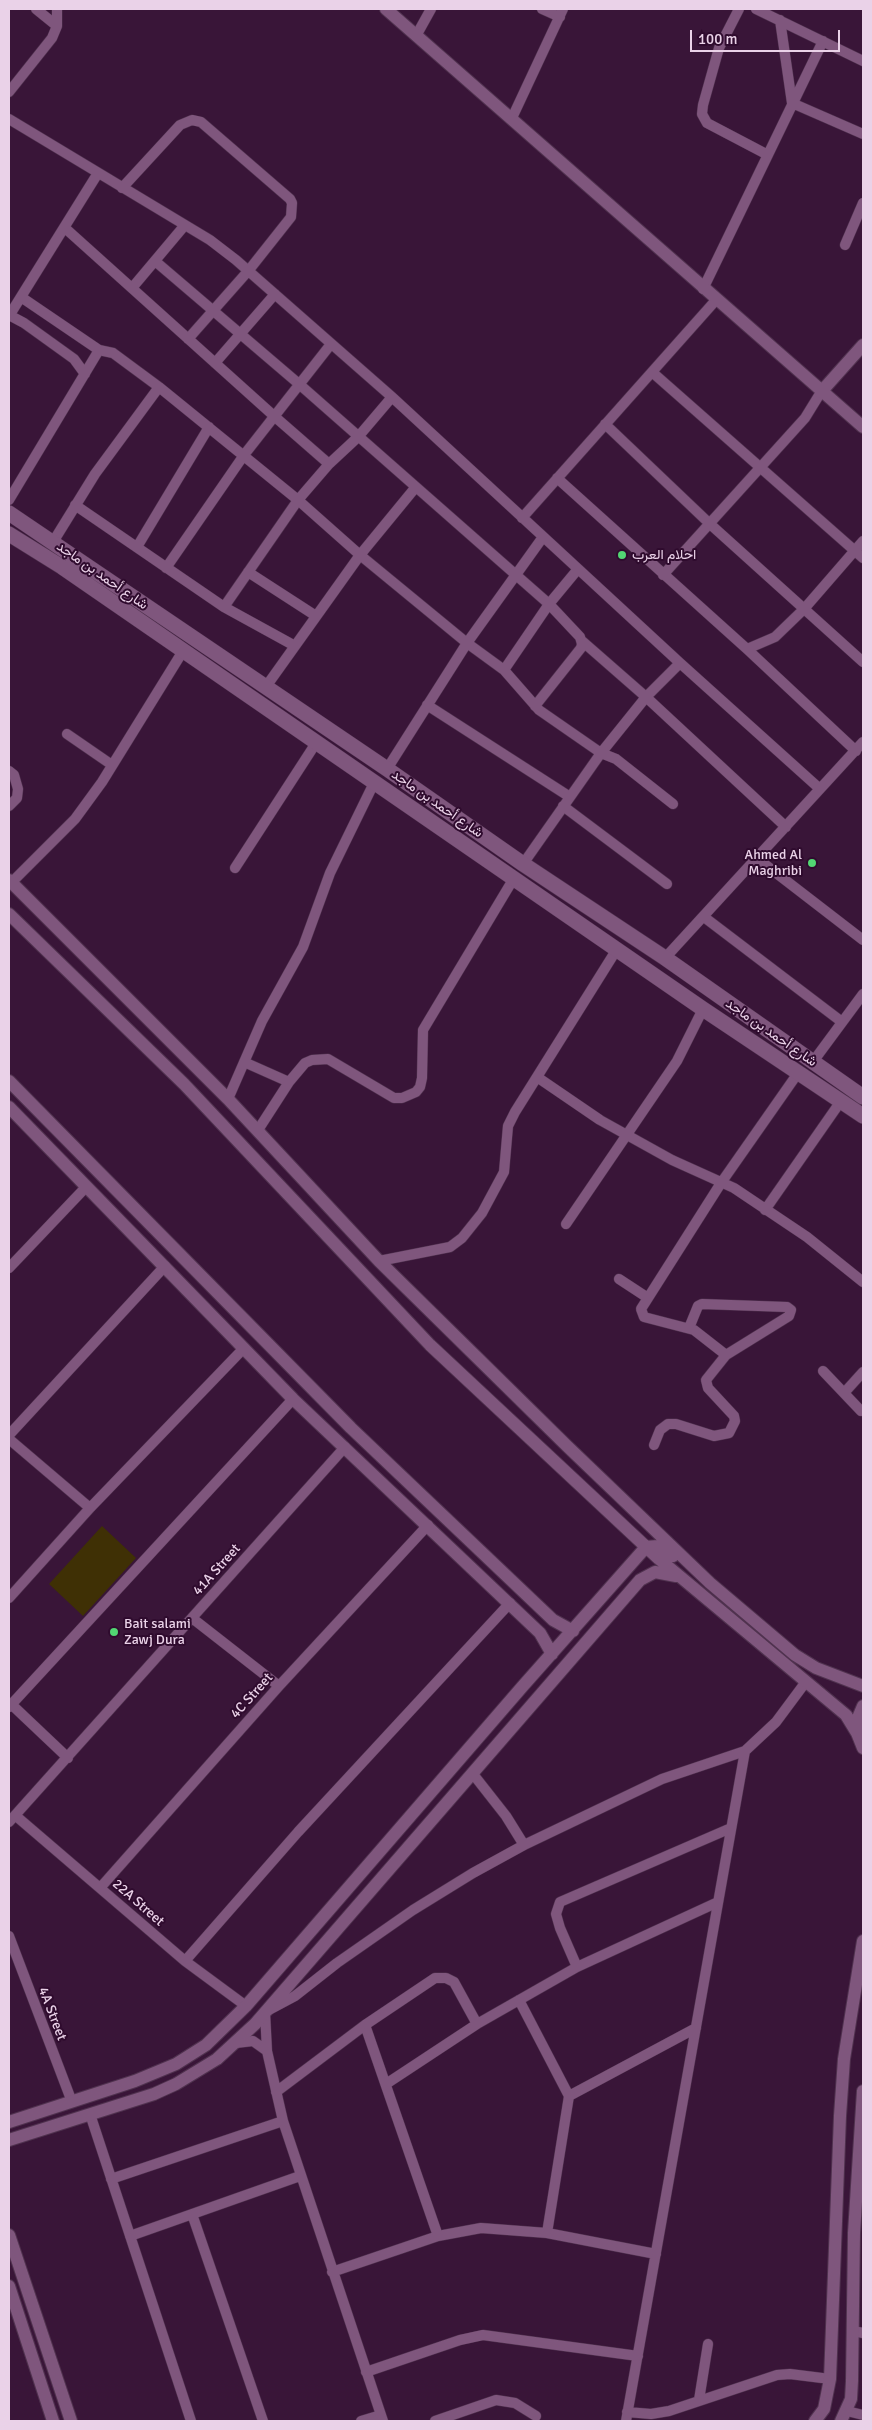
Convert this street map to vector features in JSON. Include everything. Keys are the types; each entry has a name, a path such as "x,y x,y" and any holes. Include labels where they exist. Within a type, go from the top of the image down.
{"main road":[{"name":"شارع أحمد بن ماجد","path":"9,513 387,769 523,864 665,958 863,1097"},
{"name":"شارع أحمد بن ماجد","path":"9,534 62,567 703,1009 863,1116"}],"street":[{"path":"36,9 57,26"},
{"path":"9,92 52,38 57,26 57,9"},
{"path":"386,9 863,427"},
{"path":"416,36 431,9"},
{"path":"512,118 562,13 542,9"},
{"path":"739,9 720,48 703,104 702,114 707,123 768,155"},
{"path":"756,9 767,11 780,20 863,61"},
{"path":"780,20 792,103"},
{"path":"703,288 823,41"},
{"path":"792,103 863,134"},
{"path":"9,119 210,240 249,270 392,397 543,538 820,788"},
{"path":"122,188 180,125 192,120 201,122 290,199 292,203 291,216 249,270 188,339"},
{"path":"84,374 74,359 24,323 9,315 98,173"},
{"path":"845,245 863,203"},
{"path":"132,288 185,225"},
{"path":"65,228 329,464"},
{"path":"155,261 299,384 549,604 582,641 646,697 786,827"},
{"path":"215,363 275,294"},
{"path":"21,297 98,350 113,353 159,387 298,500 360,555 466,643 504,670 535,706 601,753 616,759 673,804"},
{"path":"522,518 716,300"},
{"path":"166,568 244,455 332,344"},
{"path":"663,575 805,418 821,392 863,345"},
{"path":"9,500 98,350"},
{"path":"652,372 863,558"},
{"path":"53,542 75,505 159,387"},
{"path":"224,607 298,500 329,464 358,437 392,397"},
{"path":"605,424 710,524 863,662"},
{"path":"137,547 210,428"},
{"path":"557,478 747,649 856,751"},
{"path":"265,688 360,555 416,488"},
{"path":"75,505 224,607 295,646"},
{"path":"387,769 466,643 514,575 543,538"},
{"path":"747,649 776,637 804,609 863,541"},
{"path":"504,670 549,604 578,569"},
{"path":"248,572 316,616"},
{"path":"535,706 581,648 582,641"},
{"path":"183,651 112,765 75,818 10,881 228,1098 379,1261 567,1446 710,1583 795,1655 816,1668 863,1686"},
{"path":"523,864 601,753 646,697 680,663"},
{"path":"427,705 570,797"},
{"path":"67,734 112,765"},
{"path":"665,958 863,742"},
{"path":"235,868 316,743"},
{"path":"9,771 14,775 18,789 17,798 9,806"},
{"path":"228,1098 262,1020 302,947 330,873 374,783"},
{"path":"563,806 667,884"},
{"path":"758,858 863,940"},
{"path":"258,1130 289,1082 305,1063 323,1058 394,1098 402,1098 416,1092 420,1087 422,1078 424,1030 514,878"},
{"path":"9,914 184,1084 430,1345 679,1577 805,1684 846,1716 857,1733 863,1748"},
{"path":"704,917 842,1022"},
{"path":"379,1261 450,1247 462,1238 482,1213 504,1172 508,1126 617,949"},
{"path":"812,1063 863,994"},
{"path":"566,1224 677,1061 703,1009"},
{"path":"244,1062 289,1082"},
{"path":"726,1355 697,1331 644,1317 642,1308 721,1183 798,1073"},
{"path":"537,1077 580,1108 672,1160 734,1188 829,1253 863,1282"},
{"path":"9,1081 351,1428 558,1624 573,1631"},
{"path":"765,1210 840,1100"},
{"path":"9,1107 293,1398 545,1638 552,1654"},
{"path":"9,1268 86,1187"},
{"path":"9,1435 165,1266"},
{"path":"619,1279 648,1298"},
{"path":"654,1445 660,1430 668,1424 676,1424 714,1436 729,1433 735,1421 734,1416 708,1388 706,1383 726,1355 789,1316 791,1310 786,1308 702,1304 698,1306 689,1328"},
{"path":"9,1598 90,1508 244,1348"},
{"path":"823,1371 861,1411"},
{"path":"844,1393 863,1372"},
{"path":"68,1758 10,1706 293,1398"},
{"path":"9,1439 90,1508"},
{"name":"41A Street","path":"12,1819 345,1447"},
{"name":"4C Street","path":"100,1888 279,1686 428,1525"},
{"path":"9,2122 72,2102 176,2064 206,2045 246,2006 522,1687 646,1547 658,1546 664,1549 710,1583"},
{"path":"9,2140 176,2084 217,2059 236,2043 265,2012 640,1580 647,1575 663,1572 679,1577"},
{"path":"481,1576 489,1573 519,1603 526,1604 532,1599"},
{"path":"586,1642 616,1599 616,1590 609,1590"},
{"path":"185,1961 298,1832 510,1604"},
{"path":"192,1618 279,1686"},
{"path":"265,2012 295,1996 344,1958 413,1910 473,1873 524,1845 662,1779 745,1751 776,1722 805,1684"},
{"path":"522,1687 521,1695 460,1766 460,1773 470,1778 506,1816 524,1845"},
{"path":"857,1733 857,1720 863,1706"},
{"path":"745,1751 627,2417 660,2413 777,2375 790,2374 830,2379"},
{"name":"22A Street","path":"12,1819 100,1888 185,1961 246,2006"},
{"path":"577,1967 556,1914 560,1902 731,1828"},
{"path":"386,2084 477,2024 577,1967 718,1902"},
{"name":"4A Street","path":"9,1936 72,2102"},
{"path":"815,2421 824,2409 830,2379 844,2059 863,1941"},
{"path":"276,2092 365,2025 434,1978 440,1976 454,1982 477,2024"},
{"path":"519,2000 569,2096 547,2233"},
{"path":"265,2012 267,2052 283,2121 382,2418 361,2421"},
{"path":"365,2025 438,2236"},
{"path":"569,2096 696,2028"},
{"path":"236,2043 253,2041 267,2052"},
{"path":"863,2091 859,2234 853,2313 858,2332 852,2381 844,2416 863,2415"},
{"path":"90,2114 191,2421"},
{"path":"111,2179 283,2121"},
{"path":"130,2236 300,2176"},
{"path":"192,2214 263,2421"},
{"path":"332,2272 438,2236 481,2228 547,2233 656,2254"},
{"path":"9,2236 71,2421"},
{"path":"9,2286 53,2421"},
{"path":"832,2312 853,2313"},
{"path":"366,2372 460,2340 483,2335 638,2356"},
{"path":"699,2400 708,2344"},
{"path":"435,2421 496,2400 515,2403 536,2416"}],"shaded area":[{"path":"102,1526 136,1558 83,1616 49,1584"}],"place":[{"name":"احلام العرب","path":"622,555"},
{"name":"Ahmed Al Maghribi","path":"812,863"},
{"name":"Bait salami Zawj Dura","path":"114,1632"}]}
